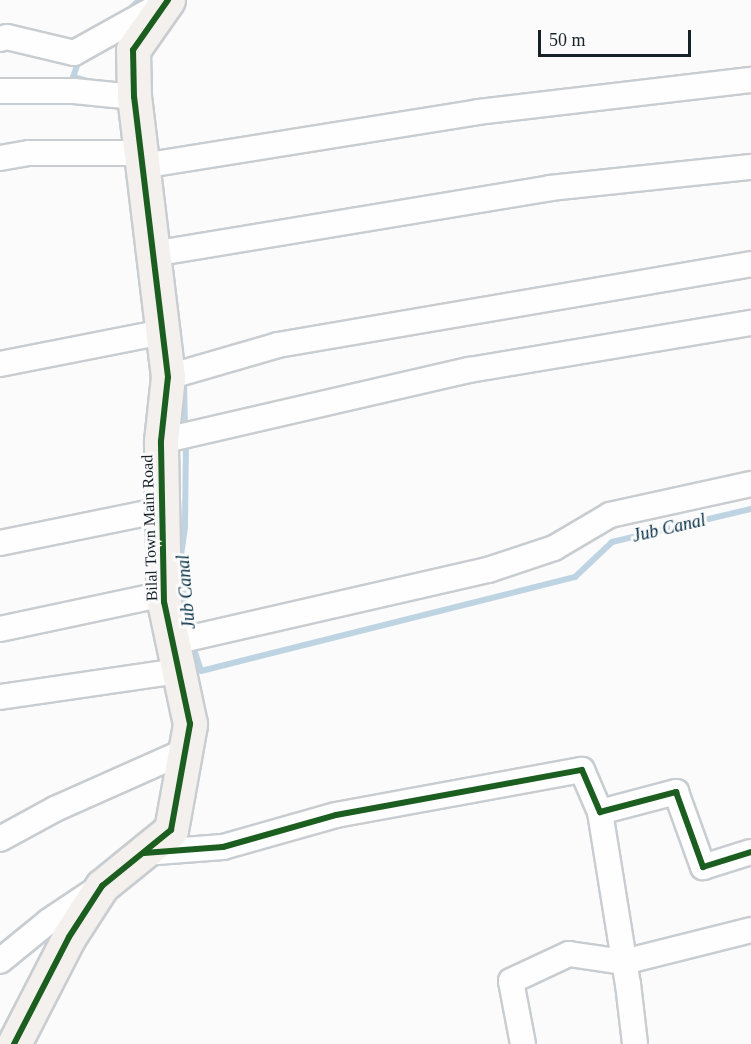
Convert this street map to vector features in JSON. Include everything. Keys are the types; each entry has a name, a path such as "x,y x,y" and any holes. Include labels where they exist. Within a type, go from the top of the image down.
{"street":[{"path":"0,39 7,37 74,53 169,0"},
{"name":"Bilal Town Main Road","path":"14,1044 69,937 102,886 171,830 190,724 164,594 161,441 168,377 134,97 133,50 169,0"},
{"path":"0,158 29,153 141,159 478,112 751,80"},
{"path":"0,91 74,91 134,97"},
{"path":"153,254 550,188 751,167"},
{"path":"168,377 278,345 751,264"},
{"path":"161,441 469,370 751,323"},
{"path":"0,364 163,332"},
{"path":"0,697 176,657 488,570 555,548 610,515 751,484"},
{"path":"0,543 162,510"},
{"path":"0,629 164,594"},
{"path":"0,839 55,809 185,751"},
{"path":"144,852 223,847 336,815 582,770 600,812 624,962 634,1044"},
{"path":"600,812 676,792 703,867 751,852"},
{"path":"0,961 49,921 102,886"},
{"path":"523,1044 511,981 569,954 624,962 751,930"}],"waterway":[{"name":"Jub Canal","path":"127,12 139,0"},
{"name":"Jub Canal","path":"80,56 73,77 92,82"},
{"name":"Jub Canal","path":"184,378 185,430"},
{"name":"Jub Canal","path":"186,441 185,527 180,561 188,633"},
{"name":"Jub Canal","path":"192,643 201,671 575,577 612,542 751,509"}],"cycle path":[{"path":"14,1044 69,937 102,886 171,830 190,724 164,602 161,441 168,377 134,97 133,50 168,0"},
{"path":"144,853 223,847 336,815 582,770 600,812 676,792 703,867 751,852"}]}
